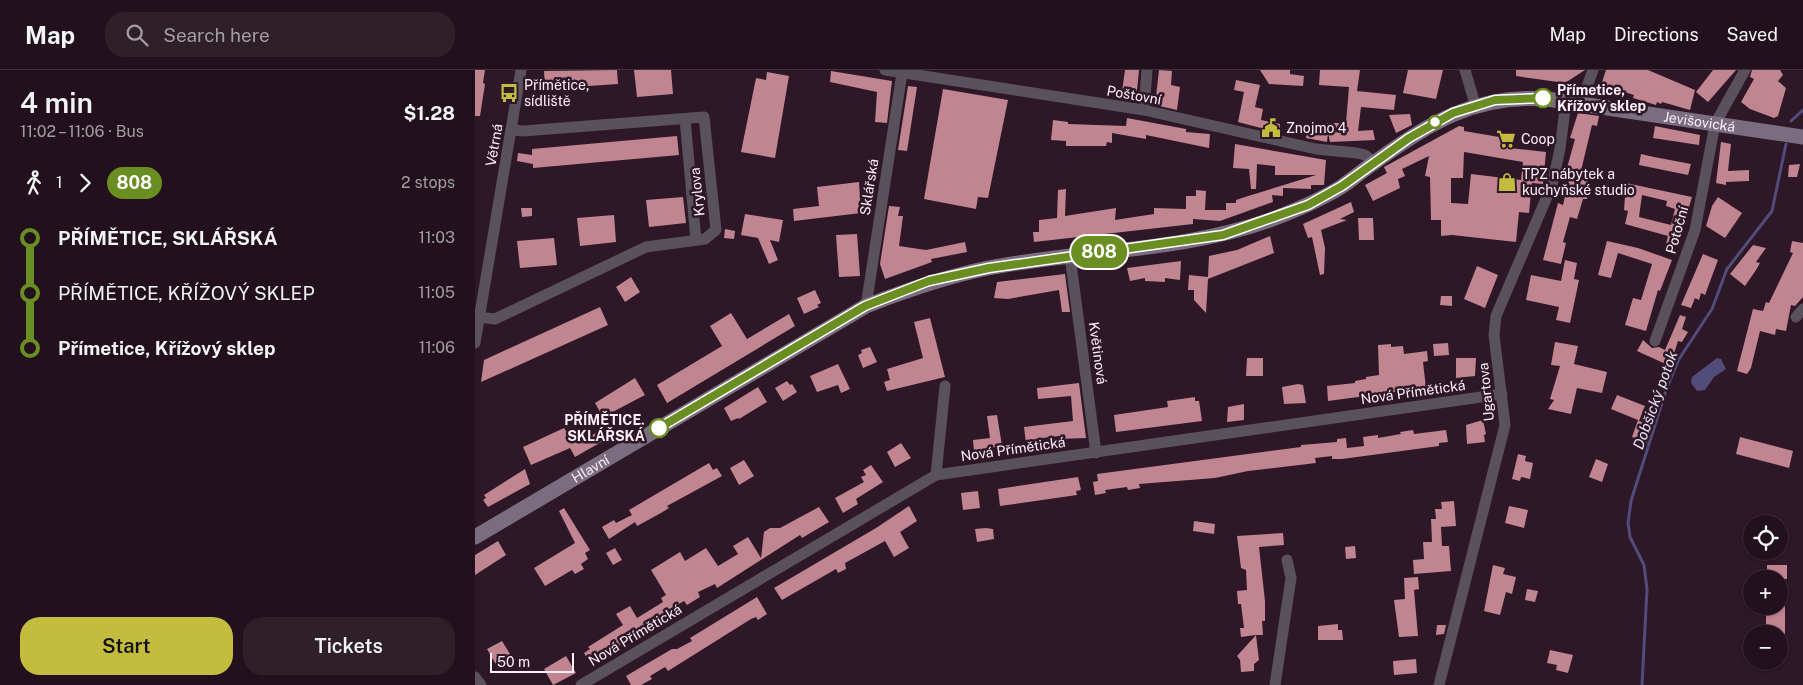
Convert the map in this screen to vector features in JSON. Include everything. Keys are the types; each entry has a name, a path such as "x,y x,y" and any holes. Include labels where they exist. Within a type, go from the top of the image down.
{"main road":[{"name":"Jevišovická","path":"1475,104 1517,98 1573,102 1803,136"},
{"name":"Hlavní","path":"475,537 865,306 929,281 989,268 1223,235 1308,205 1342,186 1374,162 1436,122 1475,104"}],"street":[{"name":"Větrná","path":"475,343 521,70"},
{"name":"Poštovní","path":"885,70 1144,110 1316,150 1357,153 1365,155 1374,162"},
{"path":"1144,110 1147,70"},
{"path":"1465,70 1475,104"},
{"name":"Ugartova","path":"1439,685 1505,425 1494,335 1496,316 1552,185 1573,102 1593,70"},
{"name":"Potoční","path":"1655,341 1695,230 1715,124 1745,70"},
{"name":"Sklářská","path":"865,306 902,73"},
{"name":"Krylova","path":"479,317 495,319 646,247 705,239 716,230 704,117 523,131 512,130"},
{"path":"685,119 696,240"},
{"name":"Květinová","path":"1070,256 1096,453"},
{"path":"936,475 945,386"},
{"name":"Nová Přímětická","path":"581,685 936,475 1502,394"},
{"path":"1275,685 1291,578 1287,560"},
{"path":"475,677 481,685"}],"shaded area":[{"path":"1717,358 1721,359 1726,369 1714,377 1705,390 1697,391 1691,383 1692,377"}],"building":[{"path":"475,70 485,70 483,83 485,84 480,116 475,116"},
{"path":"617,70 618,84 545,89 544,71"},
{"path":"634,70 671,70 673,94 637,97"},
{"path":"1125,70 1139,70 1136,101 1121,99"},
{"path":"1159,70 1172,71 1171,85 1180,87 1177,110 1155,105"},
{"path":"1260,70 1290,70 1290,74 1304,76 1303,86 1269,84"},
{"path":"1320,70 1360,70 1357,91 1396,95 1394,110 1361,107 1358,131 1373,130 1375,140 1330,142 1328,133 1327,142 1306,138 1307,128 1313,129 1314,125 1327,126 1327,123 1346,123 1349,87 1319,85"},
{"path":"1408,70 1443,70 1436,99 1403,93"},
{"path":"1516,70 1585,70 1565,83 1516,76"},
{"path":"1606,70 1648,70 1695,90 1690,110 1662,102 1661,104 1657,102 1656,105 1633,98 1634,95 1601,85"},
{"path":"1713,70 1736,70 1708,102 1696,92"},
{"path":"1752,70 1780,70 1783,75 1778,81 1786,88 1778,116 1774,118 1750,109 1741,102 1754,79 1750,77"},
{"path":"831,71 892,81 887,123 875,122 877,92 830,82"},
{"path":"767,72 789,76 775,158 741,152 756,78 766,80"},
{"path":"1236,80 1260,85 1255,107 1263,109 1261,120 1280,124 1279,133 1238,122 1244,92 1234,90"},
{"path":"908,86 917,87 907,151 898,150"},
{"path":"943,89 1008,100 988,198 978,197 976,209 924,199"},
{"path":"1578,113 1599,116 1597,126 1592,125 1579,179 1588,181 1587,199 1583,199 1577,219 1570,217 1563,242 1566,243 1561,264 1543,260 1558,203 1563,205 1571,170 1567,168 1575,139 1570,138"},
{"path":"1410,114 1412,125 1396,133 1389,115"},
{"path":"1127,118 1186,129 1186,132 1210,134 1209,148 1146,135 1146,139 1112,133 1112,143 1107,142 1106,146 1066,146 1066,141 1051,140 1053,120 1068,122 1068,124 1126,126"},
{"path":"1459,126 1464,127 1464,131 1511,139 1509,148 1546,152 1543,184 1532,183 1529,213 1519,212 1516,242 1452,235 1441,236 1441,220 1431,220 1430,177 1425,176 1429,156 1402,169 1405,176 1398,179 1400,188 1373,201 1365,185 1387,173 1384,167","holes":["1464,152 1523,162 1521,180 1471,174 1468,204 1451,203 1451,178 1463,178"]},
{"path":"1655,126 1700,135 1699,145 1653,138"},
{"path":"677,136 679,155 533,168 533,164 517,161 518,153 532,155 532,149"},
{"path":"1721,142 1731,144 1728,171 1749,170 1749,181 1726,182 1726,185 1716,183"},
{"path":"1235,144 1326,160 1324,185 1311,185 1311,189 1283,188 1283,196 1272,195 1273,202 1220,221 1193,219 1193,224 1034,242 1033,232 1039,232 1039,220 1057,218 1058,190 1066,189 1065,216 1116,208 1115,220 1154,214 1154,208 1186,209 1186,196 1196,196 1196,190 1206,191 1205,210 1226,210 1226,203 1236,203 1236,200 1316,175 1275,175 1275,166 1257,164 1256,189 1251,189 1249,169 1233,168"},
{"path":"1641,154 1691,164 1688,175 1639,165"},
{"path":"1800,164 1797,177 1788,177 1789,165"},
{"path":"859,182 861,213 794,221 793,209 819,206 817,187"},
{"path":"1626,183 1692,197 1683,227 1680,226 1673,246 1666,244 1668,236 1625,224 1628,211 1624,210","holes":["1642,195 1667,201 1666,206 1675,209 1671,225 1639,217"]},
{"path":"683,197 686,223 649,227 646,200"},
{"path":"1718,197 1742,213 1725,238 1706,226 1712,206"},
{"path":"1351,202 1354,212 1340,219 1347,220 1321,230 1325,248 1324,274 1320,275 1312,237 1308,238 1303,224"},
{"path":"889,206 900,207 898,216 903,216 899,246 926,250 965,242 967,252 931,259 932,262 885,279 880,264"},
{"path":"521,208 532,208 532,216 522,217"},
{"path":"745,214 783,220 779,242 770,240 778,260 769,264 758,238 741,235"},
{"path":"614,215 616,242 580,246 577,218"},
{"path":"1358,218 1373,218 1374,240 1359,240"},
{"path":"725,229 735,231 734,239 724,238"},
{"path":"857,234 860,276 839,277 836,235"},
{"path":"1270,236 1274,253 1208,279 1206,313 1194,300 1194,290 1188,290 1189,275 1208,277 1209,256 1237,250"},
{"path":"554,238 557,265 520,268 517,241"},
{"path":"1607,241 1638,248 1672,260 1660,291 1658,290 1646,331 1625,325 1633,298 1641,300 1652,264 1618,253 1611,278 1598,275"},
{"path":"1792,241 1803,243 1803,297 1795,306 1791,305 1786,331 1776,329 1775,335 1760,331 1751,368 1747,374 1737,371 1753,309 1763,311 1766,302 1769,303 1793,253 1790,252"},
{"path":"1753,245 1766,248 1756,262 1760,263 1745,286 1730,274"},
{"path":"1703,254 1718,260 1705,295 1701,293 1699,300 1695,298 1691,308 1681,305"},
{"path":"1565,260 1577,263 1574,279 1579,280 1570,323 1556,320 1559,307 1526,300 1531,275 1561,281"},
{"path":"1181,261 1180,280 1165,278 1165,282 1145,281 1145,278 1130,281 1127,268"},
{"path":"1477,266 1498,275 1485,308 1464,299"},
{"path":"1065,274 1070,312 1062,312 1059,290 1008,299 994,298 997,282"},
{"path":"631,277 640,292 625,302 616,287"},
{"path":"815,290 821,303 817,305 819,307 804,314 797,298"},
{"path":"1441,296 1452,296 1452,306 1440,305"},
{"path":"600,307 608,325 481,382 484,360"},
{"path":"731,313 747,339 789,314 795,326 667,403 657,385 722,346 710,326"},
{"path":"1680,315 1686,317 1682,329 1688,332 1682,342 1678,341 1670,366 1637,351 1643,340 1652,348 1659,347 1665,350"},
{"path":"930,318 945,377 887,391 884,382 890,380 887,369 923,358 914,322"},
{"path":"1555,342 1578,346 1574,364 1607,372 1602,393 1577,388 1571,414 1548,409 1554,400 1550,399 1560,366 1551,365"},
{"path":"1448,343 1449,355 1434,356 1433,344"},
{"path":"1391,344 1391,347 1403,346 1404,354 1427,351 1428,361 1423,362 1426,388 1328,401 1327,386 1355,383 1355,381 1366,379 1366,377 1379,375 1378,345"},
{"path":"870,347 877,362 863,368 858,355 862,353 861,350"},
{"path":"1247,358 1263,358 1263,376 1246,376"},
{"path":"1456,358 1476,358 1475,376 1456,378"},
{"path":"838,364 850,389 841,393 838,385 817,392 810,376"},
{"path":"635,378 645,395 603,417 595,403"},
{"path":"787,381 790,385 792,384 797,392 783,401 775,388"},
{"path":"1079,383 1086,438 1059,439 1059,436 1042,438 1043,441 1026,443 1024,427 1073,421 1071,396 1038,399 1037,388"},
{"path":"1303,385 1306,403 1284,404 1282,387"},
{"path":"758,387 767,402 739,419 731,421 724,408"},
{"path":"1617,395 1645,406 1639,421 1650,425 1647,443 1632,437 1638,420 1611,409"},
{"path":"1195,397 1195,401 1199,401 1202,421 1116,432 1114,415 1168,407 1167,401"},
{"path":"1244,404 1244,420 1227,422 1228,407"},
{"path":"997,415 1002,446 974,451 973,440 990,438 987,416"},
{"path":"1483,420 1486,434 1484,435 1485,442 1467,444 1466,425"},
{"path":"564,428 566,431 571,428 577,439 590,431 592,435 598,432 603,441 575,457 570,448 531,465 523,447"},
{"path":"1413,430 1414,434 1446,430 1448,442 1439,443 1439,446 1342,459 1332,459 1332,456 1315,458 1316,463 1248,471 1215,478 1139,484 1140,488 1128,490 1127,487 1105,490 1106,493 1095,495 1093,482 1098,481 1097,474 1301,447 1301,445 1337,442 1337,439 1346,438 1347,448 1364,446 1363,437 1378,435 1378,438"},
{"path":"1740,437 1793,451 1789,468 1736,454"},
{"path":"901,443 911,458 895,467 887,452"},
{"path":"1518,454 1526,456 1525,461 1533,463 1530,479 1521,477 1520,481 1512,479"},
{"path":"1596,459 1608,464 1602,482 1589,477"},
{"path":"744,460 754,476 739,485 730,468"},
{"path":"709,463 713,470 717,468 722,476 667,506 669,508 661,513 637,526 635,522 609,539 602,527 614,520 616,523 632,515 629,510"},
{"path":"871,465 883,482 856,499 858,504 843,513 835,498 864,482 861,477 866,475 863,470"},
{"path":"525,469 530,484 488,507 483,500 486,498 484,495"},
{"path":"1078,477 1081,490 1076,491 1077,495 1000,506 998,489"},
{"path":"978,491 980,508 963,510 961,493"},
{"path":"1454,501 1456,526 1441,527 1442,546 1449,546 1451,571 1414,574 1413,560 1424,559 1423,542 1432,542 1431,519 1436,519 1435,509 1442,509 1441,502"},
{"path":"909,506 917,521 900,532 909,548 894,557 885,541 845,563 846,569 838,573 836,569 782,600 774,588 876,528"},
{"path":"1509,506 1528,510 1524,528 1505,523"},
{"path":"819,507 829,522 802,538 800,535 717,588 715,584 698,592 700,597 687,605 684,601 666,612 669,616 654,626 650,621 629,634 632,639 617,647 616,645 590,663 584,653 590,649 588,647 623,625 616,614 630,606 637,618 663,602 661,598 666,595 651,570 680,552 685,561 706,548 718,566 738,554 733,546 748,537 761,558 764,532 770,528 780,528"},
{"path":"564,508 590,550 585,553 588,559 581,564 584,569 575,574 572,570 545,586 534,568 575,543 559,511"},
{"path":"1194,521 1215,524 1214,534 1193,531"},
{"path":"975,529 993,529 994,539 977,542"},
{"path":"1283,533 1284,545 1259,547 1265,601 1265,621 1262,621 1263,635 1241,637 1240,628 1244,628 1241,604 1238,604 1237,591 1247,590 1246,570 1241,568 1237,536"},
{"path":"498,541 506,555 475,575 475,555"},
{"path":"1355,546 1356,558 1346,559 1345,547"},
{"path":"615,548 622,560 613,565 606,553"},
{"path":"1493,565 1505,568 1503,574 1516,577 1512,594 1506,592 1500,615 1484,611"},
{"path":"1767,565 1787,565 1787,570 1767,570"},
{"path":"1418,577 1419,589 1414,590 1418,636 1399,637 1394,600 1405,599 1404,578"},
{"path":"1527,589 1538,591 1535,602 1525,600"},
{"path":"757,597 767,614 758,620 756,617 751,619 668,671 665,667 650,676 652,679 641,685 631,685 626,676 672,649 677,649 692,641 690,638"},
{"path":"1766,615 1785,615 1785,625 1766,625"},
{"path":"1338,624 1338,630 1342,630 1343,640 1318,640 1318,626"},
{"path":"1437,625 1446,625 1444,634 1436,635"},
{"path":"1256,635 1259,660 1254,664 1254,671 1241,672 1240,660 1237,656"},
{"path":"502,641 513,659 498,668 487,649"},
{"path":"1550,650 1573,655 1568,673 1556,670 1557,665 1547,663"},
{"path":"566,656 576,673 553,685 544,669"},
{"path":"1416,659 1417,673 1394,675 1393,661"}],"waterway":[{"name":"Dobšický potok","path":"1791,121 1803,110"},
{"name":"Dobšický potok","path":"1642,685 1647,589 1644,565 1630,537 1628,523 1631,501 1666,390 1679,359 1712,309 1727,269 1772,211 1786,144"}],"bus line":[{"name":"808","path":"659,428 865,306 929,281 989,268 1223,235 1308,205 1342,186 1409,138 1453,113 1475,104 1495,100 1543,98"}],"place":[{"name":"Přímětice, sídliště","path":"509,93"},
{"name":"Přímetice, Křížový sklep","path":"1543,98"},
{"name":"Znojmo 4","path":"1271,128"},
{"name":"Coop","path":"1506,139"},
{"name":"TPZ nábytek a kuchyňské studio","path":"1507,182"},
{"name":"PŘÍMĚTICE, SKLÁŘSKÁ","path":"659,428"}]}
